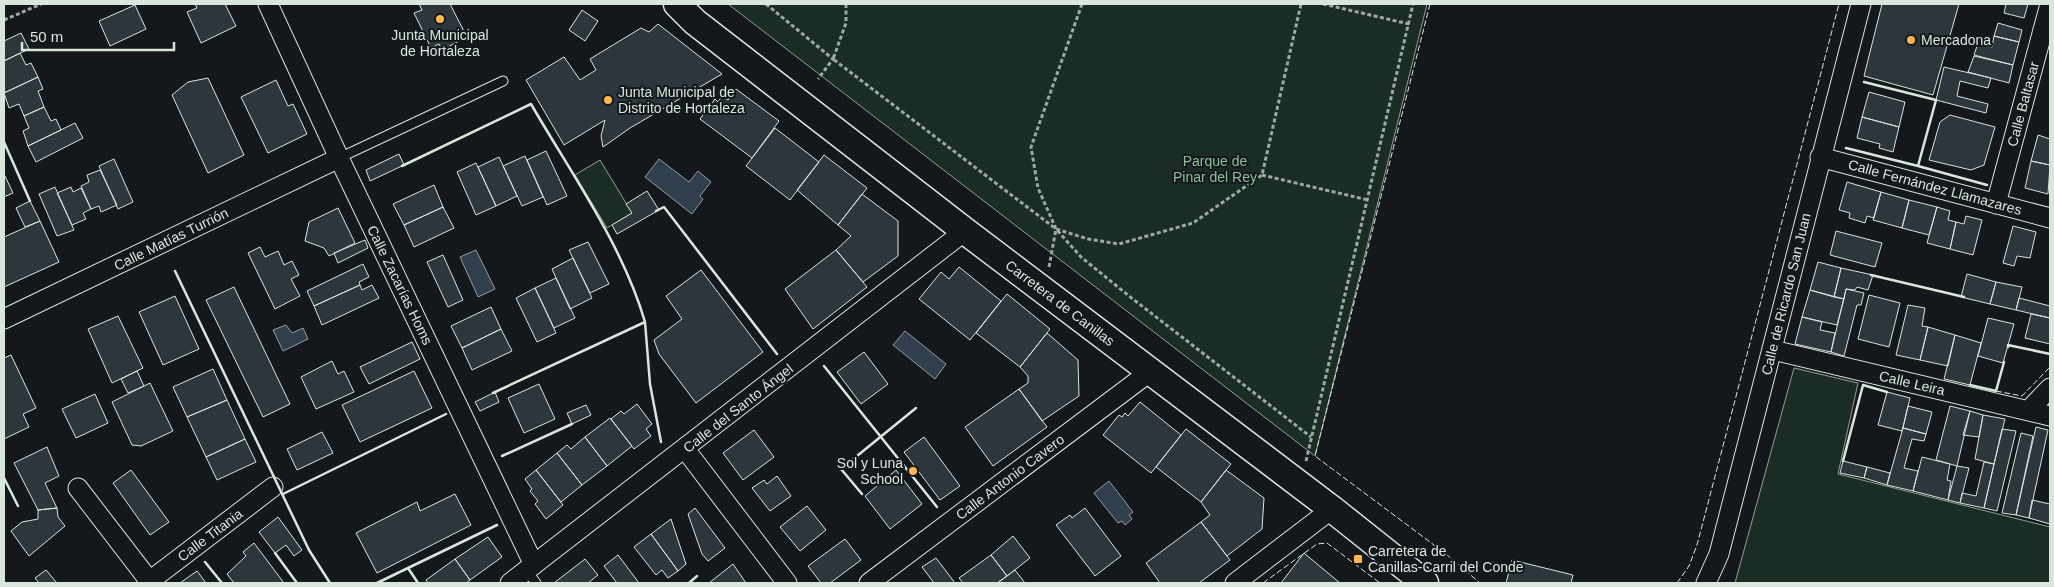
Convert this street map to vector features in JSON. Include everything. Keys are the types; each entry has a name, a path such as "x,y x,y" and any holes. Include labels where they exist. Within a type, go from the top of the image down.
{"street":[{"name":"Calle Zacarías Homs","path":"268,4 532,573"},
{"name":"Carretera de Canillas","path":"663,4 695,22"},
{"name":"Carretera de Canillas","path":"677,4 695,22 965,231 1332,509 1424,583"},
{"name":"Calle de Ricardo San Juan","path":"1706,583 1719,554 1861,4"},
{"name":"Calle Baltasar","path":"1996,204 2050,4"},
{"name":"Calle Fernández Llamazares","path":"1820,157 2050,218"},
{"name":"Calle Matías Turrión","path":"4,319 339,158"},
{"name":"Calle del Santo Ángel","path":"510,583 532,573 685,449 965,231"},
{"name":"Calle Leira","path":"1773,350 2050,416"},
{"name":"Calle Antonio Cavero","path":"869,583 1151,371"},
{"path":"2029,410 2050,388"},
{"path":"685,449 787,583"},
{"name":"Calle Titania","path":"149,582 273,487"},
{"path":"78,488 149,582"},
{"path":"1235,583 1332,509"}],"lane":[{"path":"339,158 503,81"}],"path":[{"path":"4,20 41,4"},
{"path":"766,4 833,59 1056,228 1081,257 1311,437"},
{"path":"818,79 833,59 846,24 846,4"},
{"path":"1043,290 1056,228 1038,188 1031,148 1082,4"},
{"path":"1056,228 1088,239 1119,244 1193,223 1262,175 1301,4"},
{"path":"1323,4 1409,24"},
{"path":"1300,485 1413,4"},
{"path":"1262,175 1368,200"}],"green space":[{"name":"Parque de Pinar del Rey","path":"728,4 1427,4 1315,456"},
{"path":"600,160 632,213 607,228 575,175"},
{"path":"1794,368 1858,383 1838,474 2050,527 2050,583 1735,583"}],"water":[{"path":"659,159 689,182 698,171 711,182 700,196 703,199 692,214 645,177"},
{"path":"476,250 495,289 478,297 460,257"},
{"path":"286,325 292,333 303,328 308,339 283,351 273,330"},
{"path":"905,331 946,364 935,379 893,345"},
{"path":"1109,481 1133,512 1129,515 1132,519 1125,525 1122,521 1118,523 1094,493"}],"building":[{"path":"195,4 225,4 236,26 201,43 187,12 197,8"},
{"path":"419,4 450,4 467,37 442,50 439,44 431,48 414,13 422,10"},
{"name":"Mercadona","path":"1882,4 1959,4 1933,95 1864,76"},
{"path":"2006,4 2028,4 2024,18 2004,13"},
{"path":"135,5 146,29 110,46 99,21"},
{"path":"582,10 598,21 585,41 569,30"},
{"path":"1998,23 2022,30 2019,42 1994,36"},
{"name":"Junta Municipal de Distrito de Hortaleza","path":"658,24 722,74 630,128 603,147 601,136 605,120 564,145 526,80 564,57 580,80 596,70 590,59 641,28 649,32"},
{"path":"21,33 29,49 4,61 4,41"},
{"path":"1994,36 2019,42 2013,65 1974,55 1978,43 1992,47"},
{"path":"20,53 26,65 31,63 38,77 4,93 4,61"},
{"path":"1974,56 2013,65 2009,83 1968,72"},
{"path":"1944,67 1991,78 1988,88 1960,81 1957,96 1988,104 1986,113 1936,100"},
{"path":"38,77 43,89 38,91 44,107 24,116 19,104 9,108 4,93"},
{"path":"208,78 244,155 208,173 172,95 188,82"},
{"path":"276,80 288,106 293,104 307,134 268,153 241,97"},
{"path":"736,89 779,121 752,158 700,119 715,99 718,102 722,96 728,100"},
{"path":"1869,92 1905,102 1899,127 1862,117"},
{"path":"44,107 51,121 56,119 61,130 28,146 23,131 29,128 24,116"},
{"path":"1950,115 1995,127 1984,165 1971,170 1929,160 1940,122"},
{"path":"1862,117 1899,127 1893,152 1879,148 1880,144 1857,138"},
{"path":"75,123 83,138 36,162 28,146"},
{"path":"775,128 819,162 790,200 746,166"},
{"path":"2038,135 2050,139 2050,165 2031,161"},
{"path":"546,151 567,196 547,205 527,160"},
{"path":"399,154 404,165 370,181 366,170"},
{"path":"824,155 867,188 838,225 797,190"},
{"path":"525,156 543,197 522,206 503,166"},
{"path":"499,157 517,196 496,206 478,167"},
{"path":"114,159 133,202 118,209 99,166"},
{"path":"2031,161 2050,165 2048,194 2025,188"},
{"path":"476,163 496,206 476,215 457,172"},
{"path":"100,170 117,205 101,212 99,206 91,209 81,186 89,182 87,175"},
{"path":"4,174 13,193 4,197"},
{"path":"1847,182 1881,192 1874,218 1867,216 1865,223 1849,218 1850,213 1839,210"},
{"path":"434,185 443,207 404,225 393,204"},
{"path":"55,187 74,230 57,236 39,194"},
{"path":"71,187 73,192 81,188 91,209 83,213 86,219 72,225 57,193"},
{"path":"647,191 659,210 617,234 612,225 632,213 626,204"},
{"path":"1881,192 1909,200 1902,228 1873,220"},
{"path":"862,194 898,221 898,256 863,282 836,250 851,236 838,225"},
{"path":"1909,200 1937,207 1929,235 1902,228"},
{"path":"30,201 40,221 25,227 16,208"},
{"path":"443,207 454,228 414,247 404,225"},
{"path":"1937,207 1950,211 1948,220 1956,222 1950,249 1927,243"},
{"path":"338,208 355,243 329,256 324,248 305,241 309,222"},
{"path":"1966,216 1982,220 1973,255 1950,249 1956,222 1964,224"},
{"path":"40,221 59,262 4,287 4,237"},
{"path":"2013,226 2036,232 2030,258 2017,256 2014,266 2003,263"},
{"path":"1836,231 1882,243 1875,267 1830,255"},
{"path":"365,240 368,248 338,263 334,253"},
{"path":"588,242 609,284 590,293 569,250"},
{"path":"260,247 265,257 278,251 284,265 292,261 299,275 291,279 300,296 275,309 248,253"},
{"path":"836,250 867,287 813,329 785,289"},
{"path":"443,255 463,300 448,307 427,262"},
{"path":"573,258 592,298 570,309 552,269"},
{"path":"1818,262 1841,268 1834,297 1810,290"},
{"path":"363,264 369,277 359,282 360,285 314,306 307,291"},
{"path":"959,267 1001,301 970,340 919,299 941,272 949,279"},
{"path":"1841,268 1873,275 1868,290 1857,287 1855,290 1846,289 1844,299 1834,297"},
{"path":"701,270 763,352 696,403 659,354 654,340 682,319 666,296"},
{"path":"1967,274 1996,282 1990,304 1961,297"},
{"path":"556,278 575,318 554,328 535,288"},
{"path":"1996,282 2022,287 2016,310 1990,304"},
{"path":"360,285 362,290 372,285 379,298 322,325 314,306"},
{"path":"234,287 290,404 263,417 206,300"},
{"path":"535,288 556,333 537,342 516,298"},
{"path":"1846,289 1864,293 1861,305 1857,305 1844,356 1831,352"},
{"path":"1810,290 1844,299 1837,325 1802,317"},
{"path":"1007,294 1050,329 1020,367 976,333"},
{"path":"1869,295 1900,303 1889,347 1858,339"},
{"path":"175,296 199,349 163,365 139,312"},
{"path":"2019,298 2050,306 2050,318 2016,310"},
{"path":"1908,305 1925,308 1922,326 1928,327 1920,360 1896,355"},
{"path":"491,307 501,329 462,348 451,326"},
{"path":"2031,314 2050,318 2050,344 2025,338"},
{"path":"118,316 143,368 112,383 88,329"},
{"path":"1802,317 1822,322 1820,330 1835,333 1831,352 1795,344"},
{"path":"1988,318 2014,324 2003,363 1978,356"},
{"path":"1928,327 1955,335 1948,366 1920,360"},
{"path":"501,329 512,351 472,370 462,348"},
{"path":"1047,333 1078,360 1079,396 1042,421 1019,389 1028,383 1028,376 1020,367"},
{"path":"1955,335 1981,343 1970,385 1944,379"},
{"path":"412,342 420,359 369,384 360,367"},
{"path":"864,352 888,384 861,404 837,372"},
{"path":"11,355 36,408 23,414 29,427 4,439 4,358"},
{"path":"332,361 338,374 344,371 354,392 316,409 301,377"},
{"path":"213,369 227,400 187,417 173,387"},
{"path":"137,371 144,386 128,393 121,379"},
{"path":"414,371 432,408 360,442 342,405"},
{"path":"150,383 173,431 141,446 132,445 112,402"},
{"path":"539,384 555,419 524,433 508,398"},
{"path":"1019,389 1047,427 993,466 965,427"},
{"path":"495,392 499,402 480,411 475,402"},
{"path":"1887,392 1910,398 1902,431 1878,425"},
{"path":"95,394 108,423 76,438 62,409"},
{"path":"227,400 245,439 206,457 187,417"},
{"path":"1140,402 1181,435 1151,473 1103,435 1119,415 1122,417 1125,413 1128,416"},
{"path":"637,404 652,424 646,429 651,436 634,449 611,419 621,411 624,414"},
{"path":"586,405 591,415 572,424 567,413"},
{"path":"1908,406 1932,412 1926,434 1903,428"},
{"path":"1950,406 1970,411 1957,466 1936,460"},
{"path":"1970,411 1983,415 1979,437 1963,435"},
{"path":"1983,415 2005,419 1994,464 1975,459"},
{"path":"610,418 632,446 607,466 585,437"},
{"path":"2036,427 2048,430 2029,518 2016,515"},
{"path":"1903,428 1926,434 1924,441 1912,439 1904,468 1918,471 1913,491 1887,485"},
{"path":"1186,429 1231,464 1201,502 1156,467"},
{"path":"2002,429 2016,431 1997,511 1984,508"},
{"path":"754,430 774,457 743,480 723,453"},
{"path":"322,432 333,453 297,470 287,449"},
{"path":"2021,433 2033,436 2016,515 2002,513"},
{"path":"585,437 607,466 582,485 557,453 567,445 571,449"},
{"path":"924,437 960,486 940,500 904,452"},
{"path":"245,439 256,462 217,480 206,457"},
{"path":"47,447 59,476 45,483 57,508 38,510 14,463"},
{"path":"557,453 582,485 561,502 536,470"},
{"path":"1922,457 1950,464 1947,480 1951,481 1948,500 1913,491"},
{"path":"1843,461 1867,467 1864,478 1840,473"},
{"path":"1984,462 1994,464 1984,508 1960,503 1962,493 1976,496"},
{"path":"1957,466 1969,468 1960,503 1948,500"},
{"path":"1867,467 1890,473 1887,485 1864,478"},
{"path":"131,470 169,522 150,535 113,483"},
{"path":"536,470 563,505 546,519 535,504 538,501 530,491 532,489 525,479"},
{"path":"896,470 922,504 890,529 865,496"},
{"path":"1226,470 1264,498 1262,529 1227,556 1201,522 1210,515 1201,502"},
{"path":"777,476 791,496 770,511 752,488 764,480 767,484"},
{"path":"455,494 471,525 377,573 356,533 417,502 420,511"},
{"path":"2032,500 2050,504 2050,524 2029,518"},
{"path":"807,506 826,530 800,551 780,527"},
{"path":"57,508 58,517 65,526 29,556 11,531 22,522 38,519 38,510"},
{"path":"695,508 725,548 708,561 702,554 688,514"},
{"path":"1085,508 1121,556 1095,576 1056,525 1070,515 1072,518"},
{"path":"278,517 302,550 294,556 286,545 275,553 259,532"},
{"path":"671,519 686,564 678,571 651,534"},
{"path":"1201,522 1230,560 1199,583 1160,583 1146,563"},
{"path":"651,534 678,571 668,578 662,570 656,575 634,547"},
{"path":"1013,536 1030,558 1007,576 991,555"},
{"path":"488,537 502,557 470,580 455,559"},
{"path":"845,539 861,560 830,583 821,583 808,566"},
{"path":"254,543 284,583 234,583 227,574 246,556 243,552"},
{"path":"1304,553 1340,583 1281,583"},
{"path":"618,555 639,583 617,583 604,566"},
{"path":"991,555 1007,576 997,583 963,583 959,578"},
{"path":"936,558 955,583 934,583 922,567"},
{"path":"455,559 470,580 466,583 428,583 426,580"},
{"path":"585,559 598,575 588,583 554,583"},
{"path":"1512,560 1573,575 1571,583 1506,583"},
{"path":"733,564 746,583 709,583"},
{"path":"46,570 57,583 39,583 35,578"},
{"path":"1015,570 1025,583 999,582"},
{"path":"197,571 206,583 180,583"}],"fence":[{"path":"1430,4 1315,456 1446,554 1480,583"},
{"path":"1677,583 1689,566 1697,545 1839,4"},
{"path":"1996,391 2022,396 2050,367"},
{"path":"1263,583 1317,544 1327,543 1380,583"}],"wall":[{"path":"1864,82 1936,100 1918,166 1987,185"},
{"path":"402,166 531,104 595,210 624,266 645,322 493,393"},
{"path":"4,142 30,201"},
{"path":"1846,148 1918,166"},
{"path":"656,211 664,207 777,354"},
{"path":"175,271 309,550 330,583"},
{"path":"1871,275 1964,297"},
{"path":"645,322 650,384 661,442"},
{"path":"2008,347 2008,345 2050,354"},
{"path":"1970,385 1996,391 2004,362"},
{"path":"824,366 937,507"},
{"path":"1843,461 1863,385 1887,392"},
{"path":"862,494 841,469 916,408"},
{"path":"283,494 446,414"},
{"path":"502,456 572,424"},
{"path":"4,478 18,506"},
{"path":"377,583 497,525"},
{"path":"275,553 297,583"},
{"path":"205,562 222,583"},
{"path":"408,568 418,583"},
{"path":"689,583 697,576"}],"place":[{"name":"Junta Municipal de Hortaleza","path":"440,19"},
{"name":"Mercadona","path":"1911,40"},
{"name":"Junta Municipal de Distrito de Hortaleza","path":"608,100"},
{"name":"Sol y Luna School","path":"913,471"},
{"name":"Carretera de Canillas-Carril del Conde","path":"1358,559"}]}
